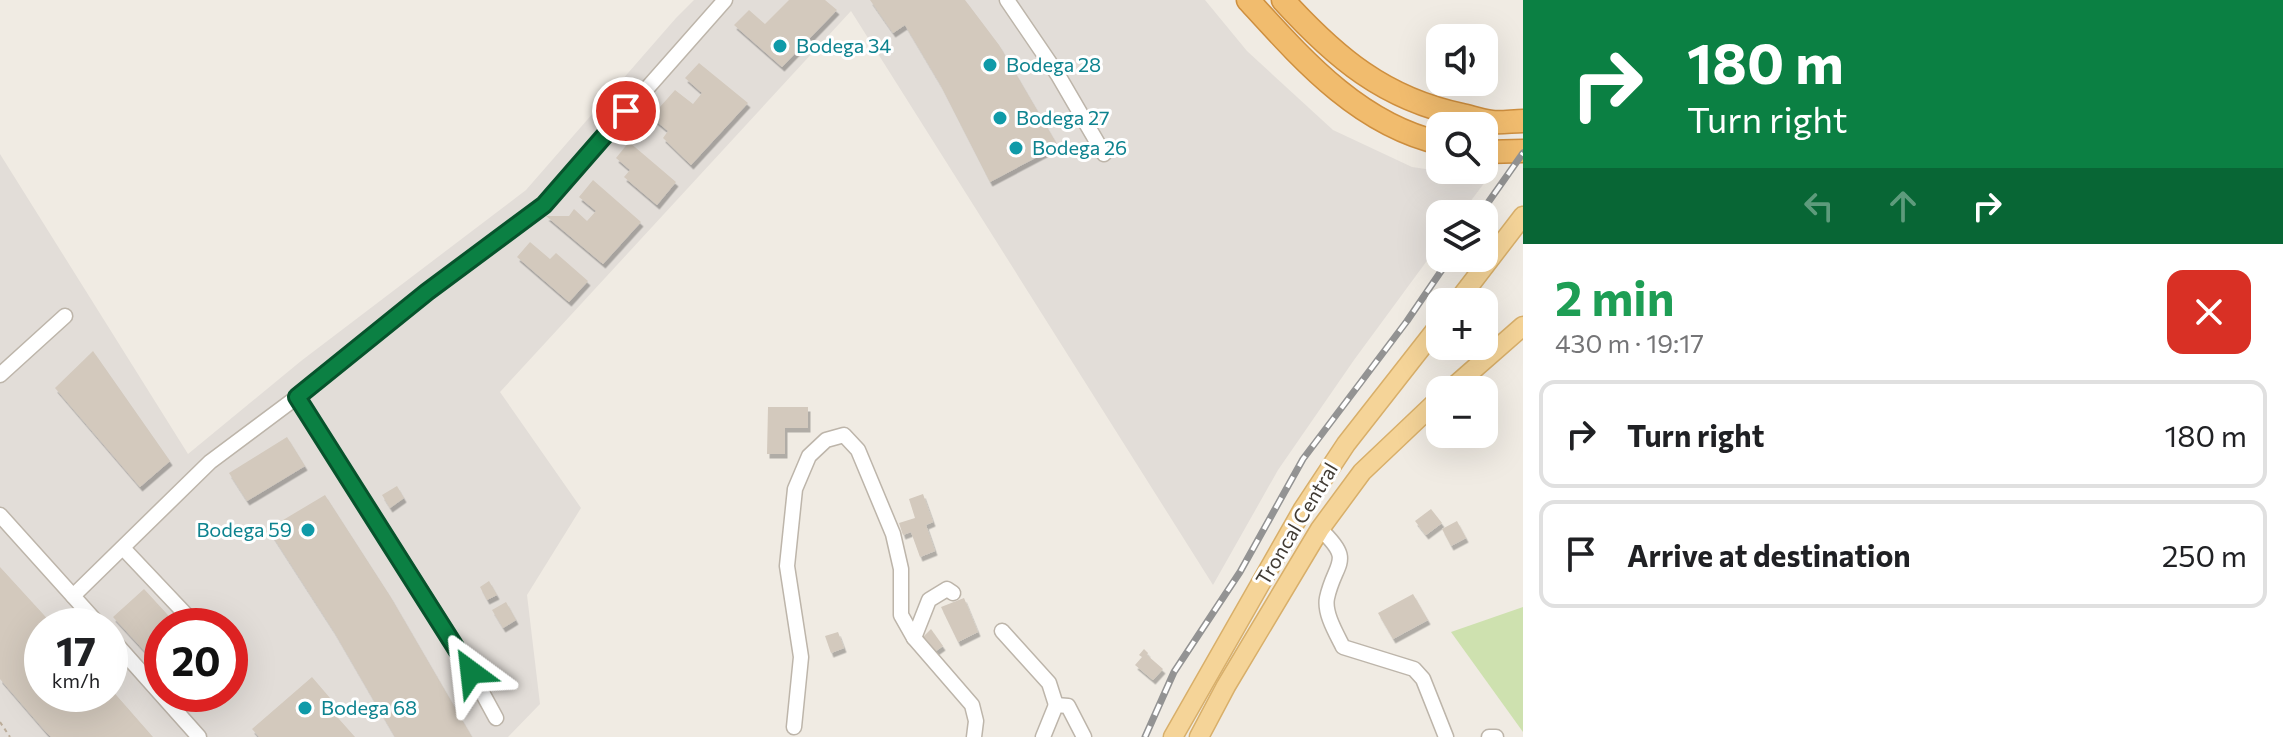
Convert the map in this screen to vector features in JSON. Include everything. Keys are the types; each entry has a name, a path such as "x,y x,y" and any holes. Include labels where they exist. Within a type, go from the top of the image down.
{"highway":[{"path":"1248,0 1292,49 1340,92 1373,116 1426,137"},
{"path":"1283,0 1350,65 1389,91 1440,111 1492,122 1523,121"},
{"path":"1498,152 1523,151"}],"main road":[{"path":"1468,288 1523,216"},
{"path":"1466,376 1523,326"},
{"name":"Troncal Central","path":"1173,737 1303,509 1346,444 1426,342"},
{"name":"Troncal Central","path":"1199,737 1320,529 1362,472 1426,411"}],"street":[{"path":"73,596 210,462 544,205 725,0"},
{"path":"1007,0 1058,75 1104,154"},
{"path":"0,375 65,316"},
{"path":"297,397 459,650 496,718"},
{"path":"794,727 801,657 787,566 795,489 809,456 826,440 844,435 858,450 893,534 901,569 901,615 914,638 972,705 976,721 974,737"},
{"path":"0,515 84,608"},
{"path":"1320,529 1340,549 1341,563 1326,600 1332,624 1343,647 1414,669 1423,679 1446,737"},
{"path":"123,548 180,608"},
{"path":"914,638 929,600 947,589 953,593"},
{"path":"1002,631 1049,683 1056,705 1043,737"},
{"path":"128,657 199,737"},
{"path":"1056,705 1068,706 1084,737"},
{"path":"1489,737 1496,737"}],"path":[{"path":"0,722 10,737"}],"shaded area":[{"path":"694,0 1205,0 1247,51 1333,130 1412,167 1426,169 1426,184 1484,184 1472,200 1426,200 1426,262 1278,470 1213,585 851,11 500,392 581,508 527,595 540,704 508,737 0,737 0,154 188,454 301,361 526,190"}],"green space":[{"path":"1523,607 1523,732 1451,632"}],"building":[{"name":"Bodega 34","path":"789,0 825,0 837,10 782,67 734,25 749,10 765,24"},
{"path":"870,0 965,0 999,45 1058,146 990,182 940,84 905,25 893,33"},
{"path":"699,63 748,103 691,165 663,138 668,131 651,117 675,90 693,104 702,93 685,78"},
{"path":"629,142 676,182 657,205 624,177 630,170 616,158"},
{"path":"593,180 641,222 603,264 546,216 569,216 574,209 587,221 596,211 579,197"},
{"path":"530,242 550,259 556,253 588,281 569,302 517,257"},
{"path":"93,351 170,461 140,487 55,388"},
{"path":"768,407 808,407 808,428 785,428 785,454 767,454"},
{"path":"287,437 305,466 247,501 229,473"},
{"path":"397,486 404,498 390,508 382,495"},
{"path":"923,494 933,522 926,525 935,551 920,557 911,532 903,535 899,523 915,518 909,499"},
{"path":"325,495 390,596 472,737 395,737 333,630 268,529"},
{"path":"1431,509 1442,523 1426,535 1415,521"},
{"path":"1457,521 1466,538 1451,546 1442,529"},
{"path":"0,567 38,608 24,608 24,707 0,679"},
{"path":"489,581 497,595 487,600 480,587"},
{"path":"144,589 161,608 144,608 144,651 128,633 128,608 123,608"},
{"path":"1413,594 1428,620 1393,639 1378,613"},
{"path":"964,598 978,632 958,642 941,607"},
{"path":"506,602 516,620 503,628 492,610"},
{"path":"931,629 943,646 936,651 923,637"},
{"path":"838,632 844,648 831,653 825,636"},
{"path":"1144,649 1163,669 1153,680 1135,665"},
{"name":"Bodega 68","path":"312,677 336,705 331,710 355,737 259,737 252,729"},
{"path":"128,709 153,737 51,737 29,712 128,712"}],"railway":[{"path":"1490,200 1523,153"},
{"path":"1145,737 1174,672 1240,572 1303,459 1440,272"}],"place":[{"name":"Bodega 34","path":"780,46"},
{"name":"Bodega 28","path":"990,65"},
{"name":"Bodega 27","path":"1000,118"},
{"name":"Bodega 26","path":"1016,148"},
{"name":"Bodega 59","path":"308,530"},
{"name":"Bodega 68","path":"305,708"}],"route":[{"path":"471,672 297,397 427,292 544,205 626,111"}]}
